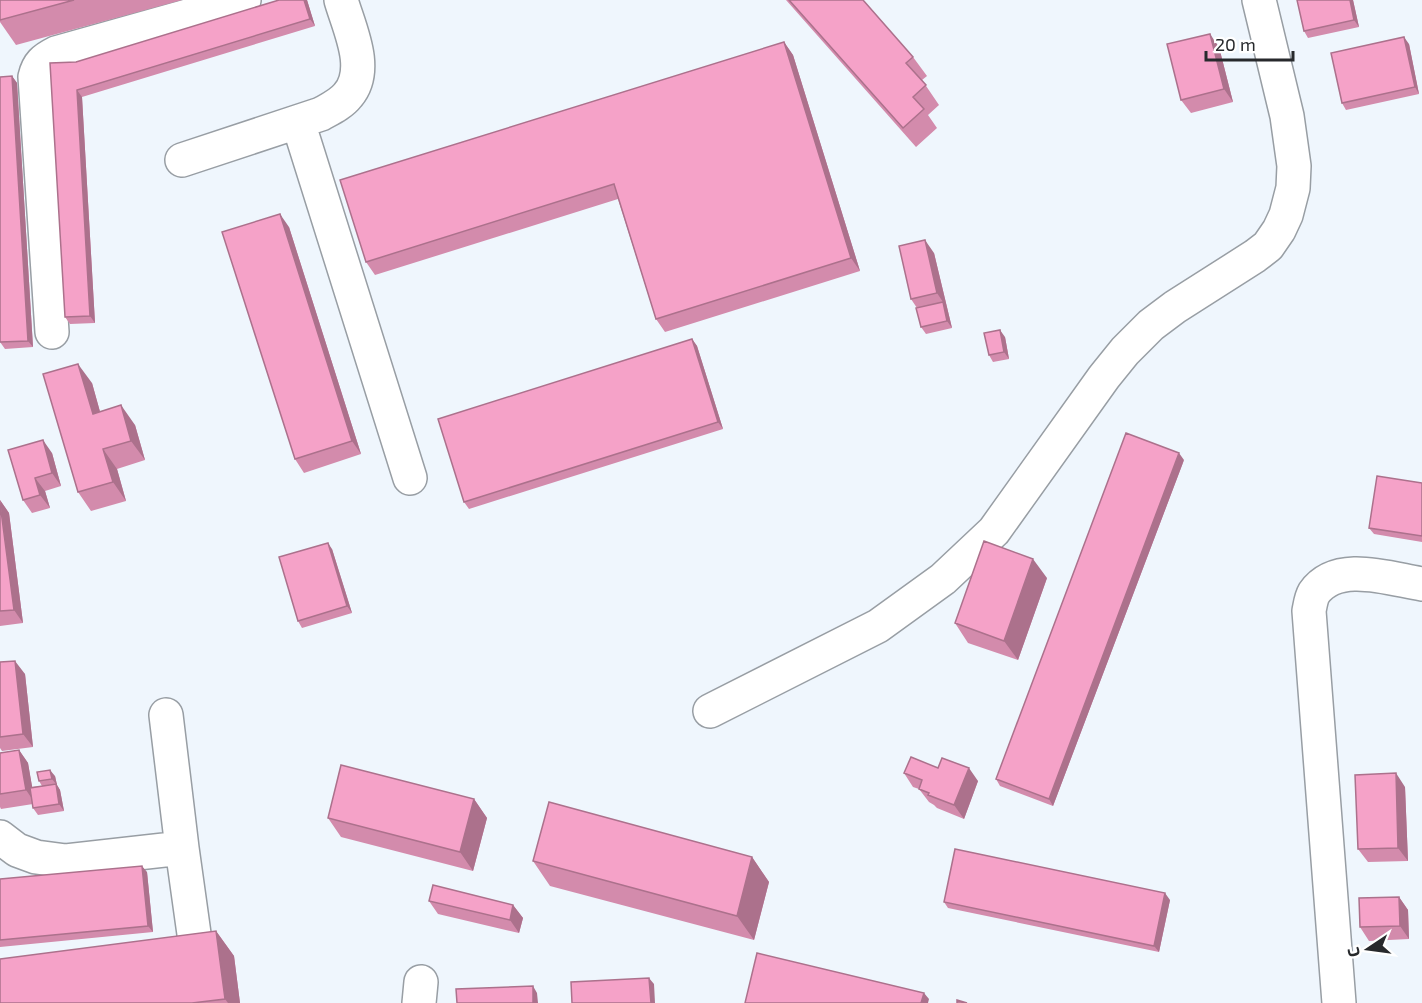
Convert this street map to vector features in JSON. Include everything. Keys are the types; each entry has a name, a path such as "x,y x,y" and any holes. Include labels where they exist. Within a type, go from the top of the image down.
{"lane":[{"path":"52,332 35,77 37,67 46,58 56,53 244,0"},
{"path":"182,160 321,114 337,105 349,94 356,80 357,53 341,0"},
{"path":"710,711 878,626 943,579 994,531 1104,377 1138,338 1175,307 1268,246 1286,215 1293,188 1294,166 1287,117 1259,0"},
{"path":"298,122 410,478"},
{"path":"1339,1003 1309,611 1313,594 1324,584 1342,576 1362,574 1422,584"},
{"path":"166,715 195,941"},
{"path":"0,837 17,850 36,857 66,861 182,848"}],"building":[{"path":"0,0 74,0 0,20"},
{"path":"279,0 304,0 310,19 77,90 90,316 65,317 50,63 76,62"},
{"path":"789,0 863,0 913,57 906,63 926,85 913,97 924,109 903,128"},
{"path":"1297,0 1350,0 1354,20 1304,31"},
{"path":"1210,34 1224,89 1181,100 1167,44"},
{"path":"1404,37 1415,87 1342,103 1331,53"},
{"path":"784,42 851,258 656,319 614,184 366,262 340,180"},
{"path":"12,76 28,341 0,342 0,77"},
{"path":"280,214 352,441 295,459 222,232"},
{"path":"925,240 937,293 911,299 899,246"},
{"path":"943,302 947,321 921,327 916,308"},
{"path":"1000,330 1004,352 989,355 984,333"},
{"path":"692,339 718,422 464,502 438,419"},
{"path":"78,364 93,414 121,405 131,441 103,449 113,482 78,492 43,374"},
{"path":"1126,433 1179,453 1049,799 996,779"},
{"path":"43,440 52,473 35,478 40,495 23,500 8,450"},
{"path":"1377,476 1422,483 1422,536 1369,528"},
{"path":"0,503 14,610 0,611"},
{"path":"984,541 1033,559 1004,641 955,623"},
{"path":"328,543 347,606 298,621 279,557"},
{"path":"15,661 23,734 0,737 0,662"},
{"path":"19,750 26,790 0,794 0,753"},
{"path":"911,757 938,768 942,758 969,768 954,805 928,795 929,793 919,789 922,780 904,773"},
{"path":"341,765 474,799 460,852 328,818"},
{"path":"50,770 52,779 39,781 37,772"},
{"path":"1396,773 1398,848 1358,849 1355,775"},
{"path":"56,784 59,804 33,808 30,788"},
{"path":"549,802 752,857 737,916 533,861"},
{"path":"955,849 1165,893 1154,946 944,902"},
{"path":"142,866 148,926 0,940 0,879"},
{"path":"433,885 513,905 510,920 429,901"},
{"path":"1399,897 1400,926 1360,927 1359,898"},
{"path":"216,931 225,999 192,1003 0,1003 0,959"},
{"path":"757,953 924,993 921,1003 745,1003"},
{"path":"649,978 651,1003 572,1003 571,982"},
{"path":"533,986 533,1003 457,1003 456,989"}]}
